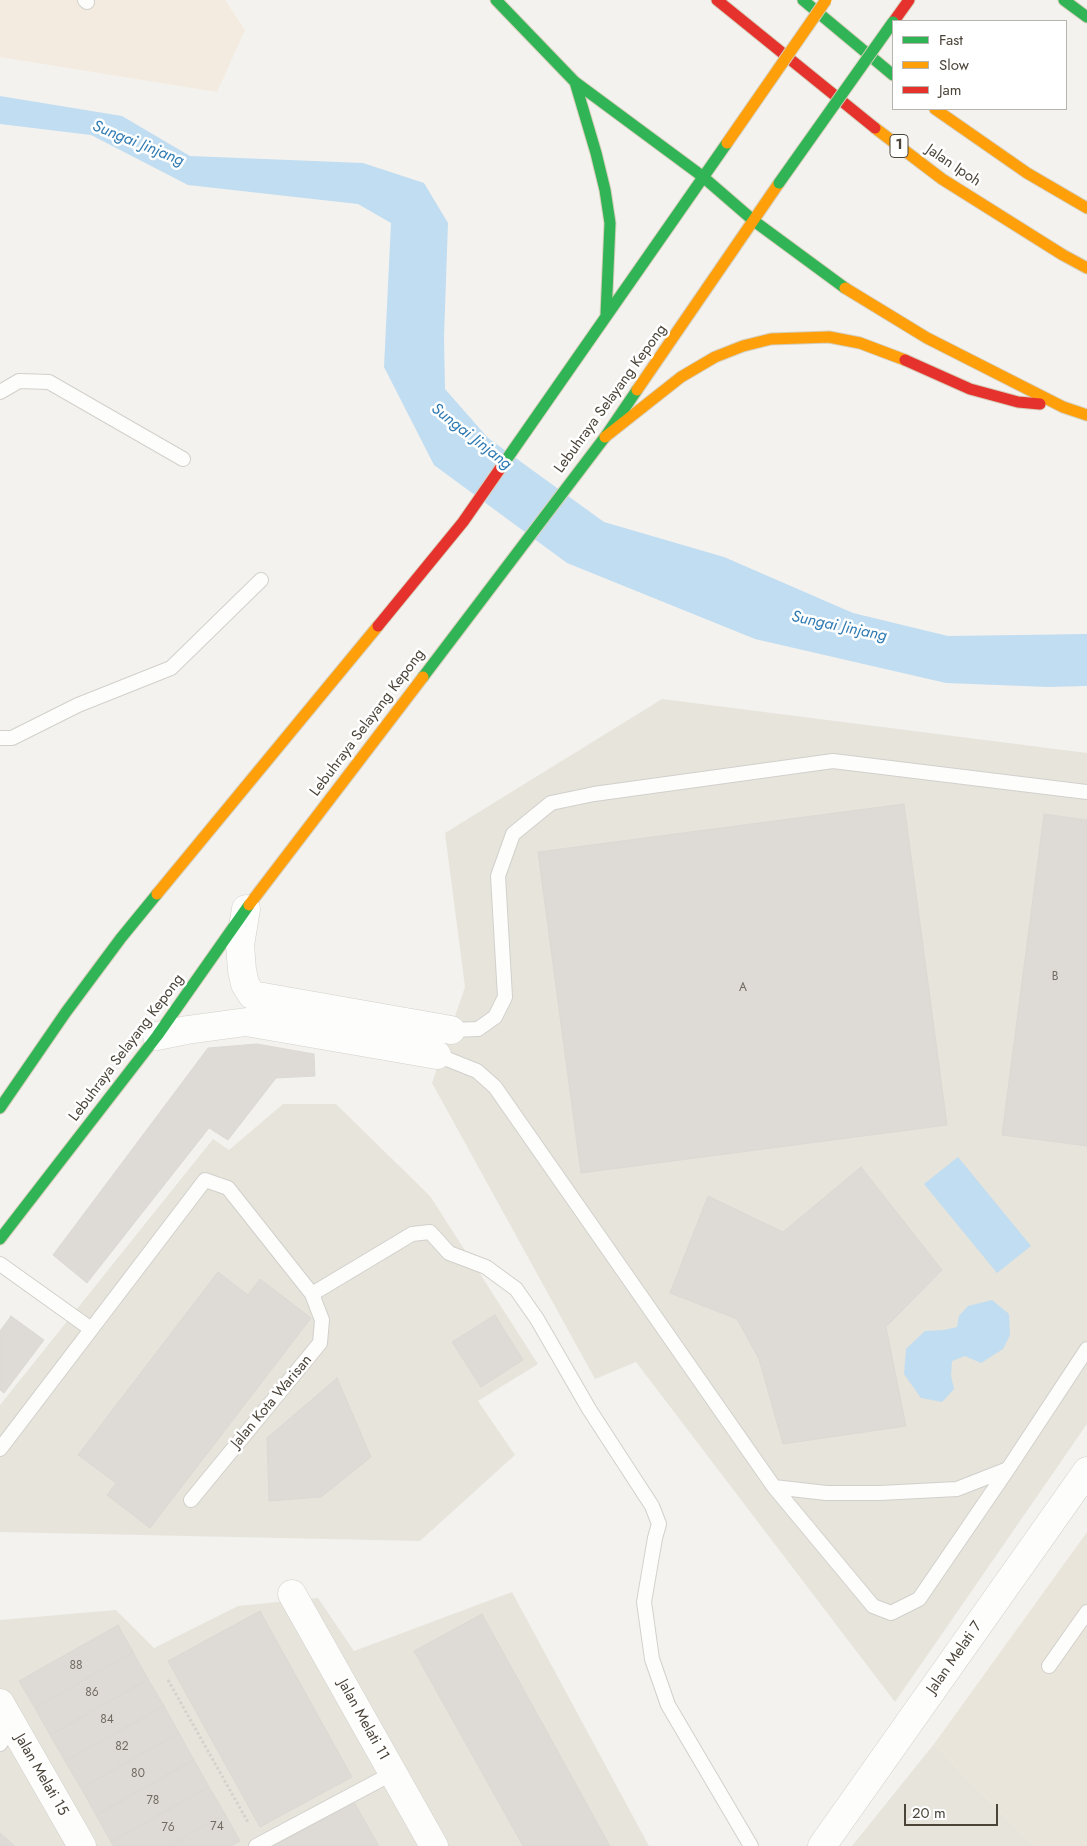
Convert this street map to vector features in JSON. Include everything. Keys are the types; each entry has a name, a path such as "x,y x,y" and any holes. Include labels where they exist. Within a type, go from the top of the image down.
{"main road":[{"path":"496,0 575,82 702,176 754,221 837,283 919,333 1063,407 1087,415"},
{"path":"803,0 892,74"},
{"path":"0,1108 66,1012 121,938 463,522 826,0"},
{"name":"Lebuhraya Selayang Kepong","path":"895,20 909,0"},
{"path":"1064,0 1087,17"},
{"name":"Jalan Ipoh","path":"719,2 889,139 942,179 1087,268"},
{"name":"Lebuhraya Selayang Kepong","path":"0,1239 157,1036 246,909 605,437 779,183 892,25"},
{"path":"575,82 601,172 610,223 606,315"},
{"path":"936,110 1027,173 1087,208"},
{"path":"605,437 681,377 715,358 743,346 771,339 792,337 829,337 860,344 887,352 970,389 1018,402 1063,407"}],"street":[{"path":"246,909 240,945 245,984 252,995 451,1030"},
{"path":"382,1045 386,1018"},
{"path":"157,1036 246,1022 437,1055"},
{"name":"Jalan Melati 7","path":"822,1846 1087,1470"},
{"name":"Jalan Melati 11","path":"292,1594 434,1846"},
{"name":"Jalan Melati 15","path":"4,1724 82,1846"}],"lane":[{"path":"0,392 19,381 49,382 183,459"},
{"path":"0,738 12,738 78,705 171,668 260,580"},
{"path":"451,1030 478,1029 495,1017 505,997 498,876 513,834 552,803 594,794 834,761 1087,792"},
{"path":"437,1055 477,1071 495,1087 774,1487 873,1606 891,1613 920,1599 1087,1349"},
{"name":"Jalan Kota Warisan","path":"91,1330 205,1180 228,1188 312,1294 322,1320 320,1344 191,1500"},
{"path":"312,1294 412,1234 430,1232 449,1253 486,1267 516,1289 537,1319 589,1409 652,1506 659,1524 644,1602 652,1659 668,1705 751,1846"},
{"path":"0,1264 91,1330 0,1449"},
{"path":"774,1487 826,1493 880,1493 957,1489 1008,1469"},
{"path":"1049,1666 1087,1612"},
{"path":"258,1845 393,1773"}],"path":[{"path":"168,1680 258,1845"}],"shaded area":[{"path":"0,0 225,0 245,30 217,92 0,57"},
{"path":"662,699 1087,753 1087,1424 895,1702 636,1362 595,1379 432,1083 465,987 445,833"},
{"path":"283,1104 336,1104 430,1196 538,1364 478,1401 515,1455 420,1541 0,1532 0,1405 213,1139 229,1150"},
{"path":"1087,1532 1087,1846 1034,1846 934,1744"},
{"path":"512,1592 649,1846 0,1846 0,1620 116,1610 154,1648 238,1606 318,1598 354,1651"},
{"path":"934,1744 1034,1846 852,1846"}],"water":[{"name":"Sungai Jinjang","path":"0,96 122,116 190,156 363,163 424,183 448,223 444,337 445,389 488,438 604,522 724,557 853,613 948,636 1087,634 1087,686 1048,687 946,683 755,639 567,563 434,465 384,367 391,223 358,204 188,185 91,135 0,124"},
{"path":"958,1157 1031,1246 997,1273 924,1184"},
{"path":"992,1300 1009,1314 1010,1335 1003,1349 981,1363 965,1356 952,1361 951,1376 954,1389 942,1402 921,1398 904,1374 906,1349 925,1331 957,1327 959,1316 968,1306"}],"building":[{"path":"904,804 947,1125 581,1173 538,852"},
{"path":"1044,814 1087,820 1087,1146 1002,1135"},
{"path":"257,1044 314,1054 315,1076 276,1078 228,1140 209,1128 87,1283 53,1255 208,1048"},
{"path":"861,1167 942,1270 886,1327 906,1426 783,1444 759,1359 737,1319 670,1293 708,1196 783,1232"},
{"path":"218,1272 248,1295 260,1279 311,1318 150,1528 107,1495 116,1483 78,1455"},
{"path":"495,1315 523,1360 481,1387 452,1342"},
{"path":"11,1316 44,1340 4,1393 0,1390 0,1331"},
{"path":"337,1378 371,1457 321,1497 269,1501 267,1438"},
{"path":"260,1611 352,1777 260,1827 168,1661"},
{"path":"482,1614 610,1846 523,1846 414,1651"},
{"path":"118,1625 133,1652 35,1708 19,1681"},
{"path":"133,1652 148,1679 50,1735 35,1708"},
{"path":"148,1679 164,1706 65,1761 50,1735"},
{"path":"164,1706 179,1733 81,1788 65,1761"},
{"path":"179,1733 194,1760 96,1815 81,1788"},
{"path":"194,1760 209,1787 111,1842 96,1815"},
{"path":"209,1787 225,1814 168,1846 113,1846 111,1842"},
{"path":"354,1802 379,1846 274,1846"},
{"path":"225,1814 240,1841 231,1846 168,1846"},
{"path":"0,1833 15,1846 0,1846"}],"traffic: fast":[{"path":"496,0 575,82 702,176 754,221 845,288"},
{"path":"803,0 892,74"},
{"path":"1064,0 1087,17"},
{"path":"779,183 892,23"},
{"path":"575,82 596,153 605,190 610,223 606,315"},
{"path":"504,463 727,143"},
{"path":"423,677 605,437 637,390"},
{"path":"0,1108 66,1012 121,938 157,894"},
{"path":"0,1239 157,1036 249,905"}],"traffic: slow":[{"path":"727,143 826,0"},
{"path":"936,110 1027,173 1087,208"},
{"path":"875,128 942,179 1087,268"},
{"path":"637,390 779,183"},
{"path":"845,288 927,338 1063,407 1087,415"},
{"path":"605,437 681,377 715,357 743,346 771,339 829,337 860,343 905,360"},
{"path":"157,894 378,626"},
{"path":"249,905 423,677"}],"traffic: jam":[{"path":"717,0 875,128"},
{"path":"895,20 909,0"},
{"path":"905,360 970,389 1018,402 1040,404"},
{"path":"378,626 463,522 504,463"}]}
